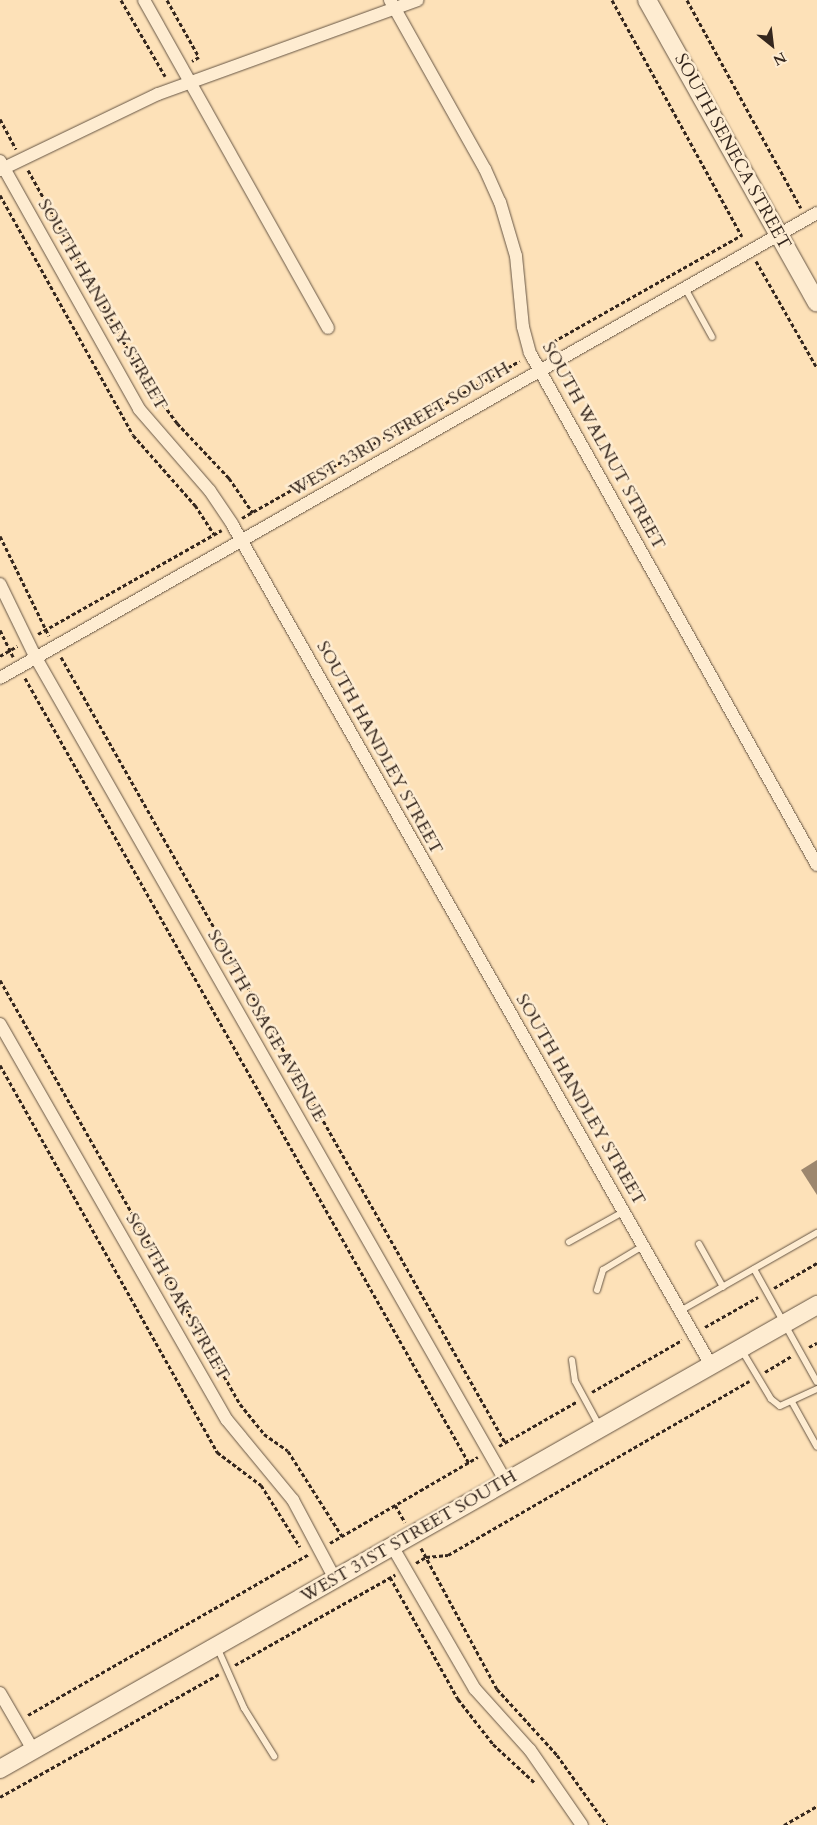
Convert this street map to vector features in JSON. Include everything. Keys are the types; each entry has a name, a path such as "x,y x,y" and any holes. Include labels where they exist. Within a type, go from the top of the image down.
{"street":[{"path":"144,0 328,328"},
{"path":"1,166 158,94 392,4 418,0"},
{"name":"SOUTH SENECA STREET","path":"647,0 817,303"},
{"name":"SOUTH WALNUT STREET","path":"392,4 485,169 500,202 516,256 523,327 530,355 817,865"},
{"name":"SOUTH HANDLEY STREET","path":"1,166 139,409 210,491 242,540 711,1365"},
{"name":"WEST 33RD STREET SOUTH","path":"0,678 812,216"},
{"name":"SOUTH OSAGE AVENUE","path":"0,584 36,658 506,1482"},
{"name":"SOUTH OAK STREET","path":"0,1024 227,1420 287,1491 335,1579"},
{"name":"WEST 31ST STREET SOUTH","path":"0,1769 817,1305"},
{"path":"392,1546 475,1690 530,1750 582,1825"},
{"path":"0,1693 33,1750"}],"lane":[{"path":"685,288 712,337"},
{"path":"569,1242 623,1212"},
{"path":"680,1311 817,1233"},
{"path":"699,1244 723,1287"},
{"path":"596,1290 602,1270 643,1246"},
{"path":"754,1269 817,1382"},
{"path":"741,1349 771,1399 783,1406 817,1389"},
{"path":"572,1360 574,1381 601,1428"},
{"path":"792,1402 817,1447"},
{"path":"216,1646 244,1708 274,1756"}],"path":[{"path":"612,0 817,368"},
{"path":"686,0 812,216"},
{"path":"0,119 144,378 177,423 229,478 253,512"},
{"path":"0,656 742,235"},
{"path":"0,536 55,647 505,1442"},
{"path":"0,630 19,668 469,1462"},
{"path":"0,980 240,1404 264,1434 288,1451 342,1536"},
{"path":"0,1065 217,1452 261,1485 306,1556"},
{"path":"17,1721 817,1263"},
{"path":"426,1557 497,1689 557,1755 607,1825"},
{"path":"784,1825 817,1806"}],"building":[{"path":"817,1160 817,1195 801,1170"}]}
